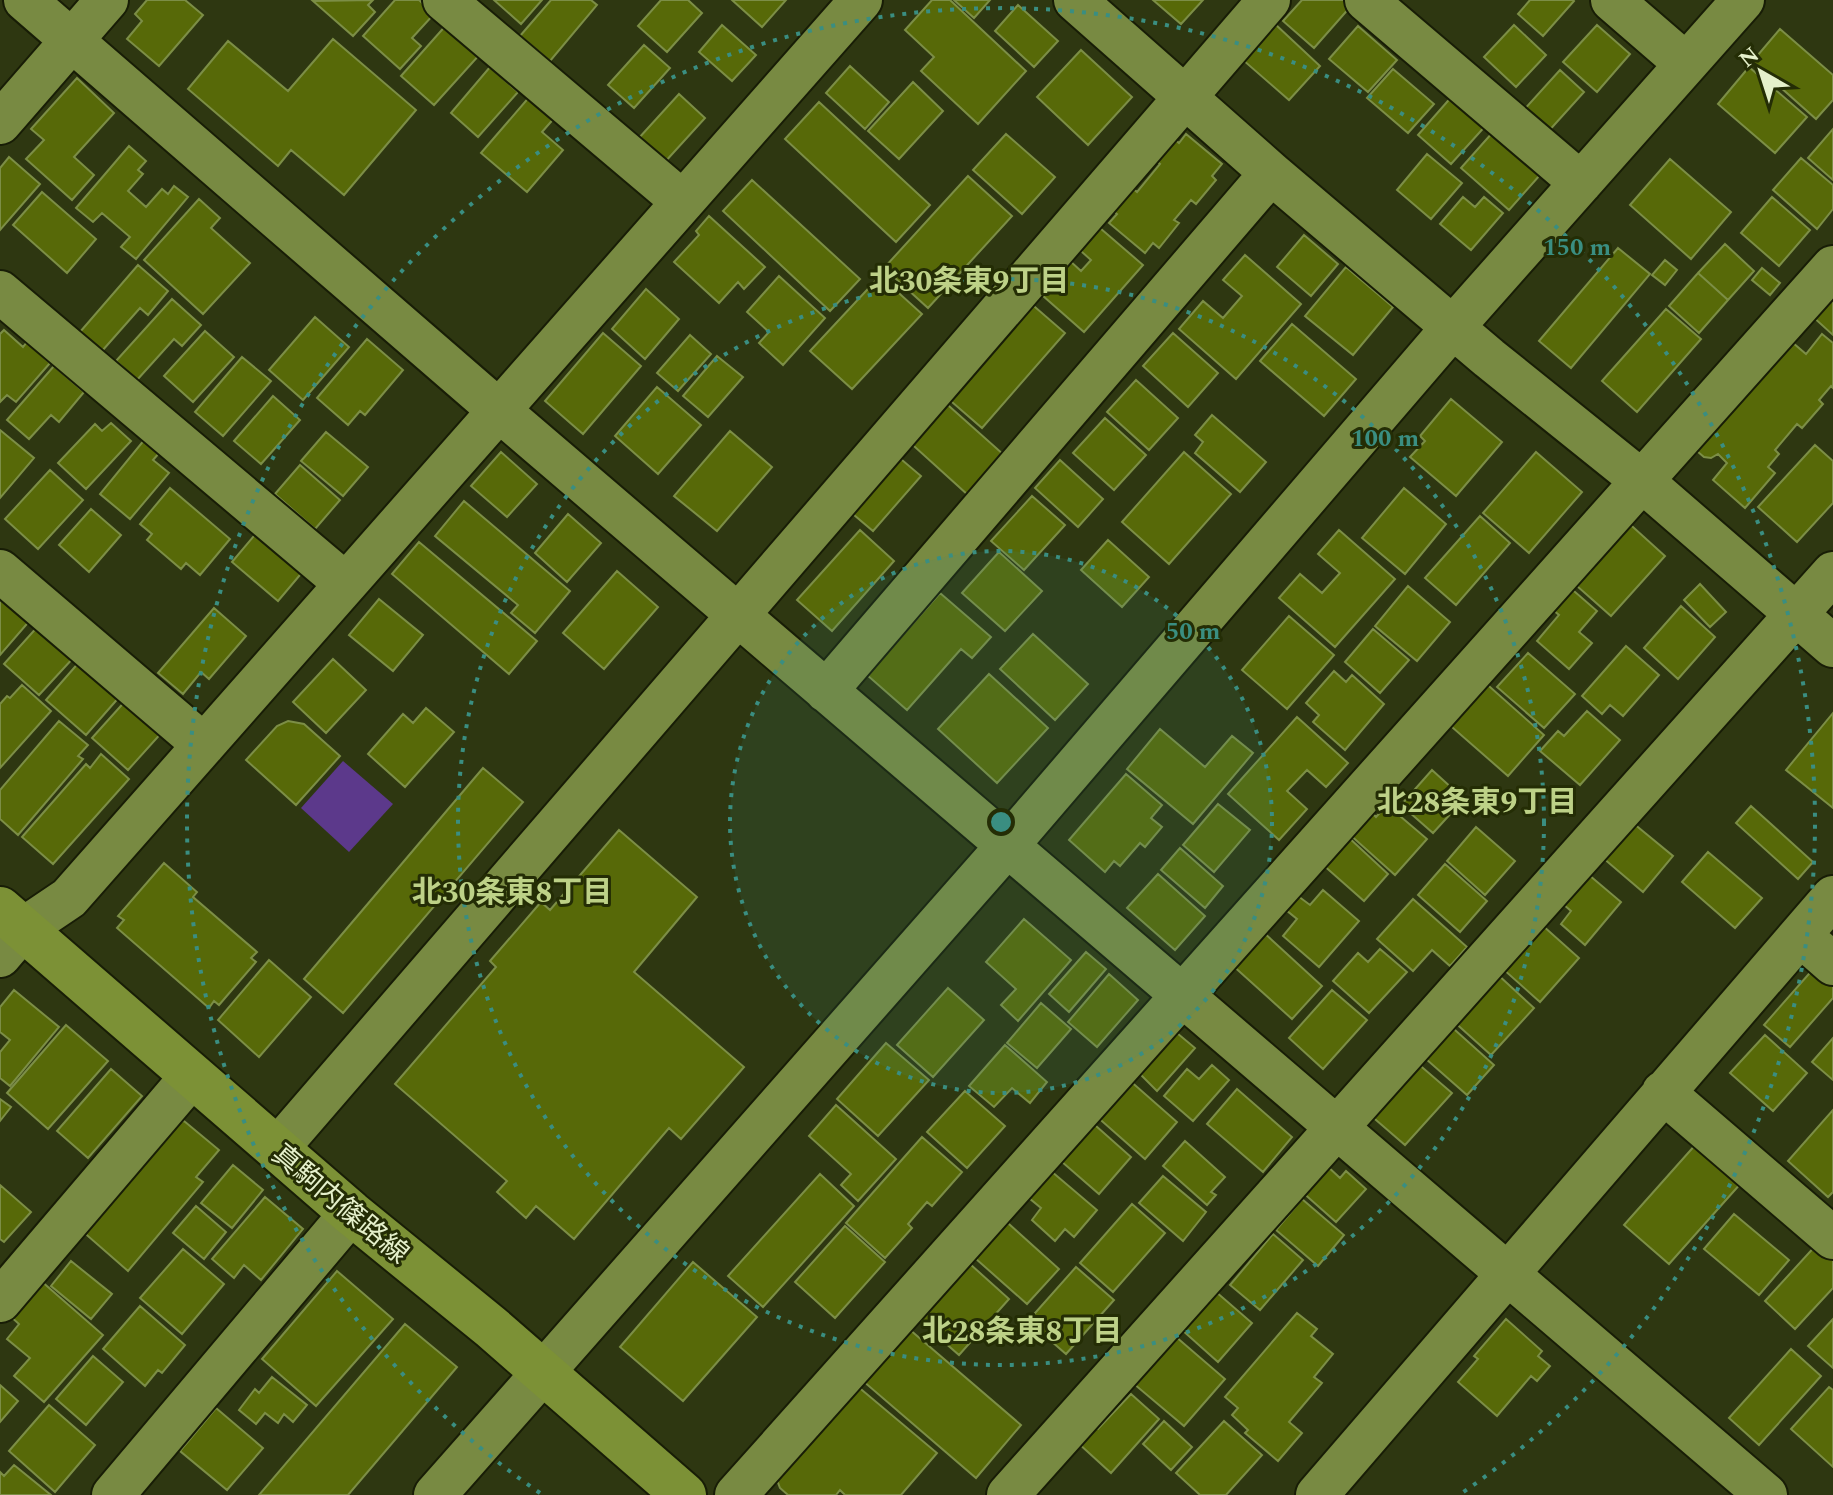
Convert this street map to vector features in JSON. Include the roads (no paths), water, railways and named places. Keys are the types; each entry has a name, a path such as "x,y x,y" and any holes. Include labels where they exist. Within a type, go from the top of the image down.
{"main road":[{"name":"真駒内篠路線","path":"8,931 192,1076 684,1495"}],"street":[{"path":"25,0 826,691 1766,1495"},
{"path":"0,123 107,0"},
{"path":"444,0 683,202"},
{"path":"8,931 69,898 861,0"},
{"path":"1075,0 1271,173 1642,481 1833,646"},
{"path":"277,1149 1269,0"},
{"path":"1366,0 1581,183"},
{"path":"1612,0 1686,64"},
{"path":"435,1495 1007,846 1453,327 1743,0"},
{"path":"826,691 1271,173"},
{"path":"736,1495 1833,267"},
{"path":"0,292 346,584"},
{"path":"0,571 204,745"},
{"path":"1008,1495 1833,573"},
{"path":"1317,1495 1833,897"},
{"path":"1801,936 1833,964"},
{"path":"0,1301 192,1076"},
{"path":"1663,1092 1833,1238"},
{"path":"113,1495 351,1213"}],"district":[{"name":"北30条東9丁目","path":"969,281"},
{"name":"北28条東9丁目","path":"1477,802"},
{"name":"北30条東8丁目","path":"512,892"},
{"name":"北28条東8丁目","path":"1022,1331"}]}
